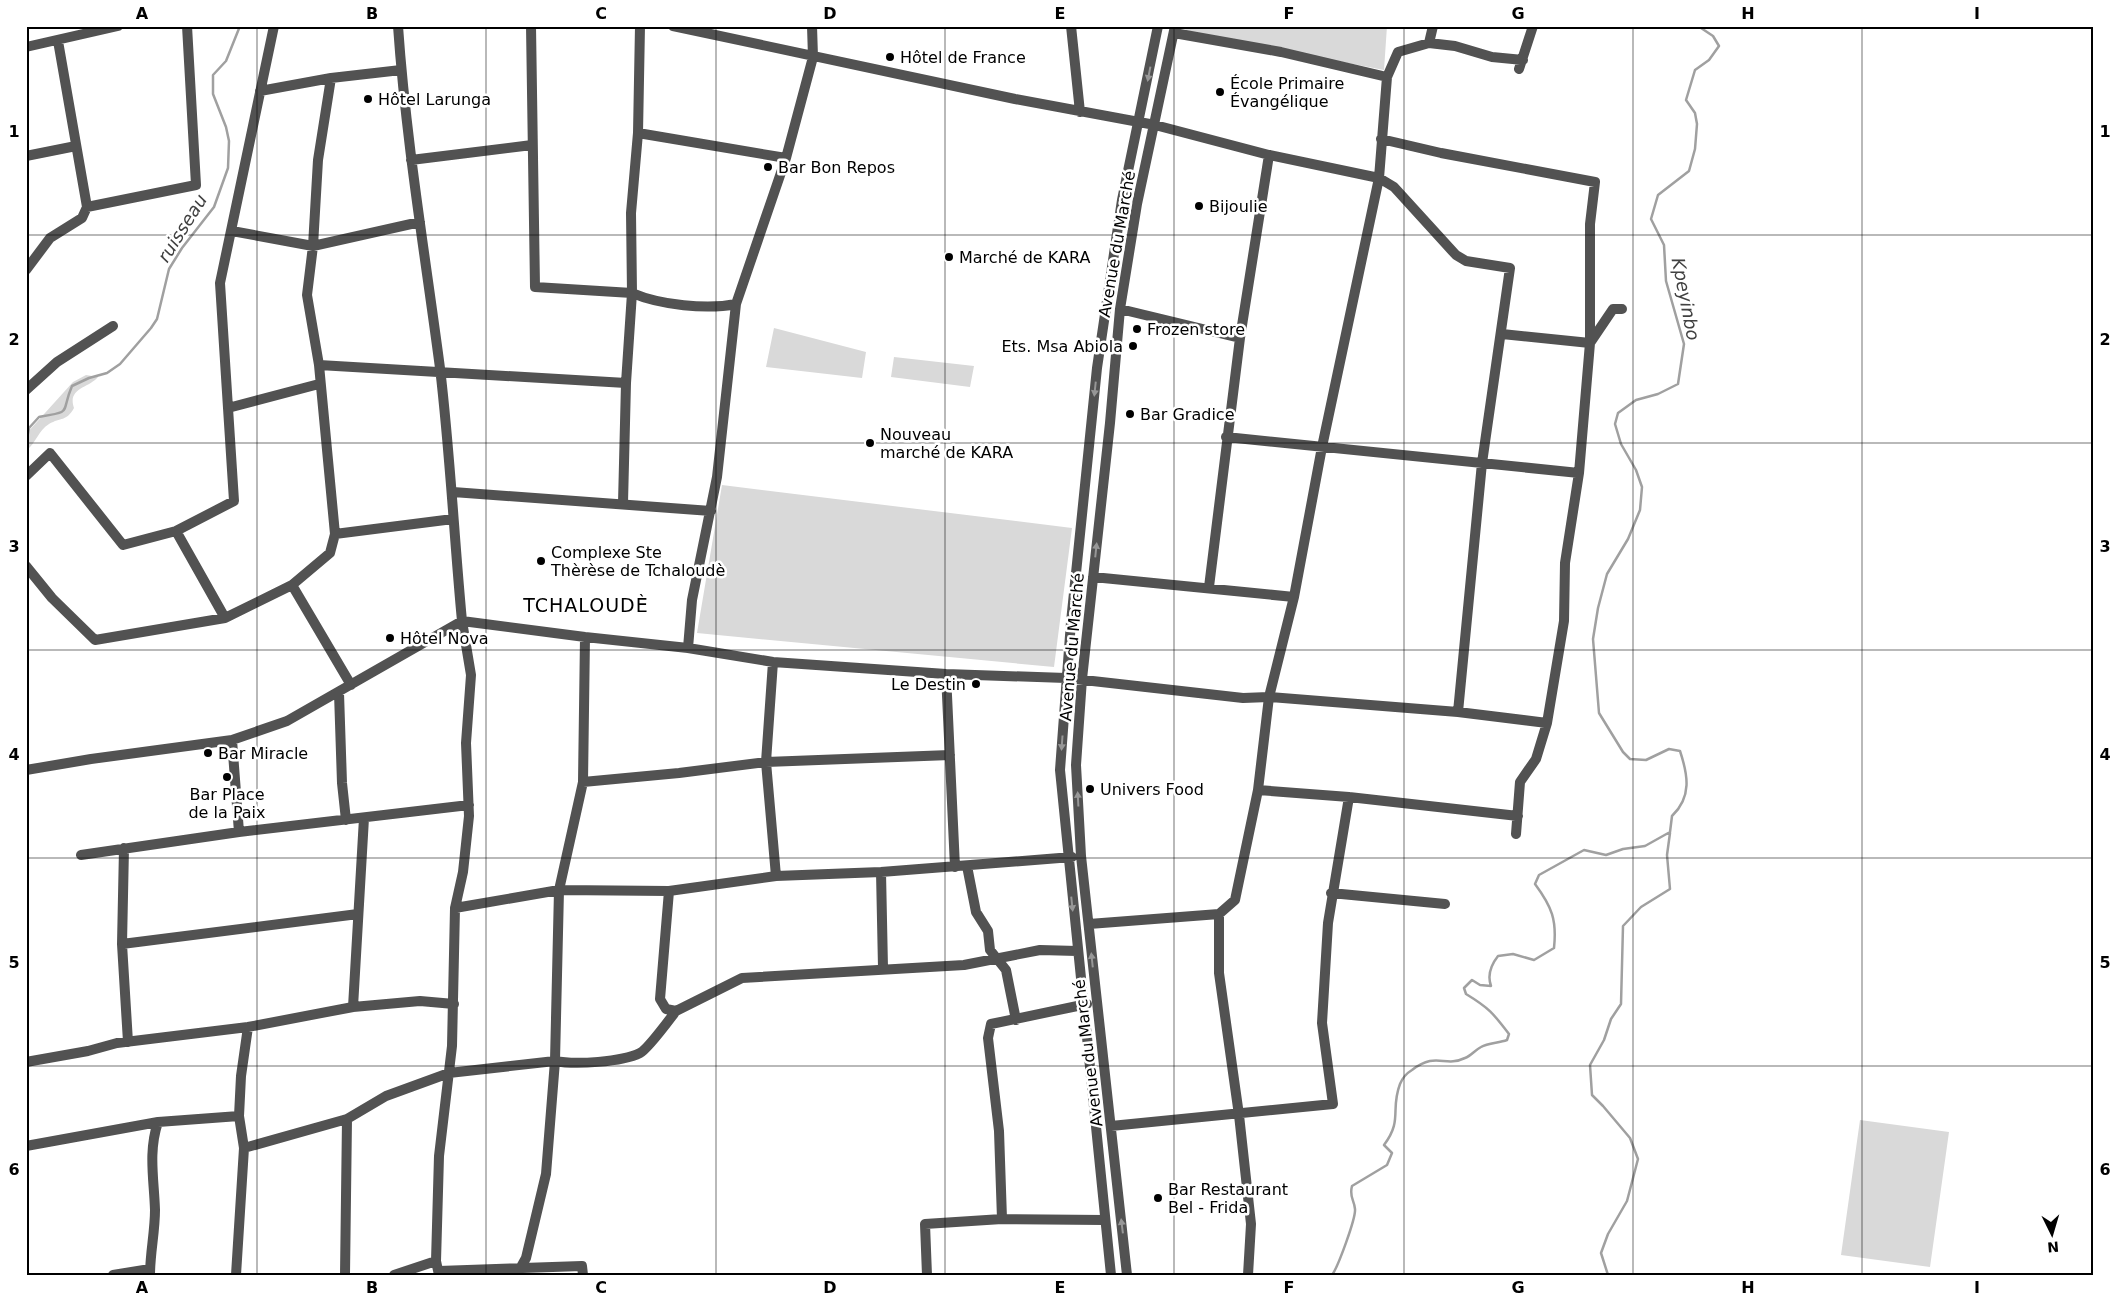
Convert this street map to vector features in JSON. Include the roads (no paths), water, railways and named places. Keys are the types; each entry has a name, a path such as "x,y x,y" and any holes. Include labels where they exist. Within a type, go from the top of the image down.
{"street":[{"path":"26,47 118,26"},
{"path":"87,207 196,185 188,26"},
{"path":"26,476 50,453 123,545 176,531 234,501 220,283 274,26"},
{"path":"398,26 411,160 440,370 453,492 452,519 462,621 471,675 466,743 469,805 464,872 455,908 454,1004 449,1073 439,1156 438,1269"},
{"path":"531,26 535,287 632,293 658,301 723,307 736,304"},
{"path":"623,503 626,383 632,293 631,213 638,133 640,26"},
{"path":"675,26 813,57 1080,112 1155,125 1269,155 1379,178 1394,187 1456,255 1466,261 1510,268 1482,463 1458,712"},
{"path":"688,648 692,600 717,478 736,304 786,158 813,57 812,26"},
{"path":"1070,26 1080,112"},
{"name":"Avenue du Marché","path":"1111,1275 1067,857 1060,770 1066,678 1097,368 1122,200 1158,26"},
{"path":"1429,43 1433,26"},
{"path":"1089,924 1219,914 1235,900 1258,790 1269,697 1294,597 1322,447 1379,178 1387,77 1398,52 1429,43 1455,46 1521,64 1533,26"},
{"path":"1175,29 1387,77"},
{"name":"Avenue du Marché","path":"1127,1275 1081,856 1076,765 1082,679 1120,309 1137,204 1175,29"},
{"path":"26,270 50,238 82,218 87,207 58,41"},
{"path":"260,91 331,78 401,70"},
{"path":"26,566 52,598 95,640 225,618 292,585 330,553 336,534 319,384 319,365 307,295 313,246 318,160 331,78"},
{"path":"638,133 786,158"},
{"path":"1381,139 1441,154 1595,182 1590,224 1590,343 1579,473 1565,563 1564,621 1547,723 1536,759 1520,782 1516,834"},
{"path":"411,160 532,145"},
{"path":"26,156 76,146"},
{"path":"1209,587 1226,437 1269,155"},
{"path":"1122,200 1137,204"},
{"path":"232,231 313,246 420,222"},
{"path":"1120,309 1240,338"},
{"path":"1590,343 1613,310 1622,309"},
{"path":"26,390 57,362 113,326"},
{"path":"1502,334 1590,343"},
{"path":"319,365 440,370 626,383"},
{"path":"1097,368 1114,371"},
{"path":"228,408 319,384"},
{"path":"1226,437 1579,473"},
{"path":"453,492 623,503 711,511"},
{"path":"336,534 452,519"},
{"path":"176,531 225,618"},
{"path":"1094,576 1294,597"},
{"path":"292,585 351,685"},
{"path":"26,770 91,759 232,740 287,721 462,621 688,648 773,662 946,674 1082,679 1243,698 1269,697 1458,712 1547,723"},
{"path":"521,1267 526,1258 546,1174 555,1061 558,890 583,782 585,637"},
{"path":"773,662 766,762 776,876"},
{"path":"946,674 955,867"},
{"path":"339,693 342,783 346,820"},
{"path":"232,740 239,832"},
{"path":"583,782 766,762 950,755"},
{"path":"1258,790 1349,797 1518,816"},
{"path":"1111,1126 1239,1115 1332,1104 1322,1023 1331,894 1349,797"},
{"path":"80,855 239,832 469,805"},
{"path":"353,1007 364,818"},
{"path":"124,848 122,944 128,1042"},
{"path":"455,908 558,890 669,891 776,876 881,872 1081,856"},
{"path":"967,866 976,912 988,931 990,950 1006,970 1016,1020"},
{"path":"881,872 883,968"},
{"path":"669,891 660,999 666,1009 676,1012"},
{"path":"1331,894 1445,904"},
{"path":"122,944 358,914"},
{"path":"1219,914 1219,973 1239,1115 1250,1224 1248,1275"},
{"path":"244,1148 347,1119 386,1096 449,1073 555,1061 568,1064 593,1063 641,1053 676,1012 742,978 883,968 964,965 999,960 1040,950 1077,951"},
{"path":"26,1062 128,1042 248,1027 353,1007 420,1001 454,1004"},
{"path":"1002,1219 999,1131 988,1038 992,1024 1097,1003"},
{"path":"236,1275 244,1148 240,1116 241,1076 248,1027"},
{"path":"26,1146 158,1122 240,1116"},
{"path":"345,1275 347,1119"},
{"path":"113,1275 150,1272 155,1209 151,1172 153,1136 158,1122"},
{"path":"927,1275 925,1224 1002,1219 1104,1220"},
{"path":"394,1275 438,1269 582,1266 583,1275"}],"waterway":[{"name":"ruisseau","path":"26,444 29,428 39,417 62,412 66,407 72,386 89,378 107,373 120,364 157,319 169,269 182,248 214,207 228,168 229,141 226,127 213,94 213,75 226,61 240,26"},
{"name":"Kpeyinbo","path":"1332,1275 1355,1214 1351,1193 1352,1186 1387,1165 1392,1153 1384,1145 1390,1136 1395,1122 1397,1093 1403,1078 1421,1064 1434,1060 1458,1061 1479,1048 1507,1040 1509,1034 1499,1021 1490,1011 1466,994 1464,988 1472,980 1480,985 1491,986 1490,970 1498,956 1513,954 1534,960 1554,948 1555,929 1552,914 1546,900 1535,884 1539,875 1584,850 1606,855 1623,849 1645,846 1670,832 1672,816 1683,801 1686,777 1680,751 1669,749 1646,760 1630,759 1623,752 1599,713 1593,639 1598,608 1607,574 1628,539 1640,510 1642,487 1636,470 1621,444 1615,424 1618,413 1636,400 1658,394 1678,384 1684,344 1666,281 1664,245 1651,219 1658,195 1689,171 1695,149 1697,124 1695,113 1686,100 1695,70 1709,60 1719,46 1713,36 1698,26"},
{"path":"1608,1275 1601,1253 1608,1234 1627,1201 1638,1159 1630,1138 1592,1095 1590,1065 1604,1040 1611,1019 1621,1004 1623,926 1641,907 1670,889 1667,855 1670,833"}],"place":[{"name":"Hôtel de France","path":"890,57"},
{"name":"École Primaire Évangélique","path":"1220,92"},
{"name":"Hôtel Larunga","path":"368,99"},
{"name":"Bar Bon Repos","path":"768,167"},
{"name":"Bijoulie","path":"1199,206"},
{"name":"Marché de KARA","path":"949,257"},
{"name":"Frozen store","path":"1137,329"},
{"name":"Ets. Msa Abiola","path":"1133,346"},
{"name":"Bar Gradice","path":"1130,414"},
{"name":"Nouveau marché de KARA","path":"870,443"},
{"name":"Complexe Ste Thèrèse de Tchaloudè","path":"541,561"},
{"name":"Hôtel Nova","path":"390,638"},
{"name":"Le Destin","path":"976,684"},
{"name":"Bar Miracle","path":"208,753"},
{"name":"Bar Place de la Paix","path":"227,777"},
{"name":"Univers Food","path":"1090,789"},
{"name":"Bar Restaurant Bel - Frida","path":"1158,1198"}],"district":[{"name":"TCHALOUDÈ","path":"586,605"}]}
